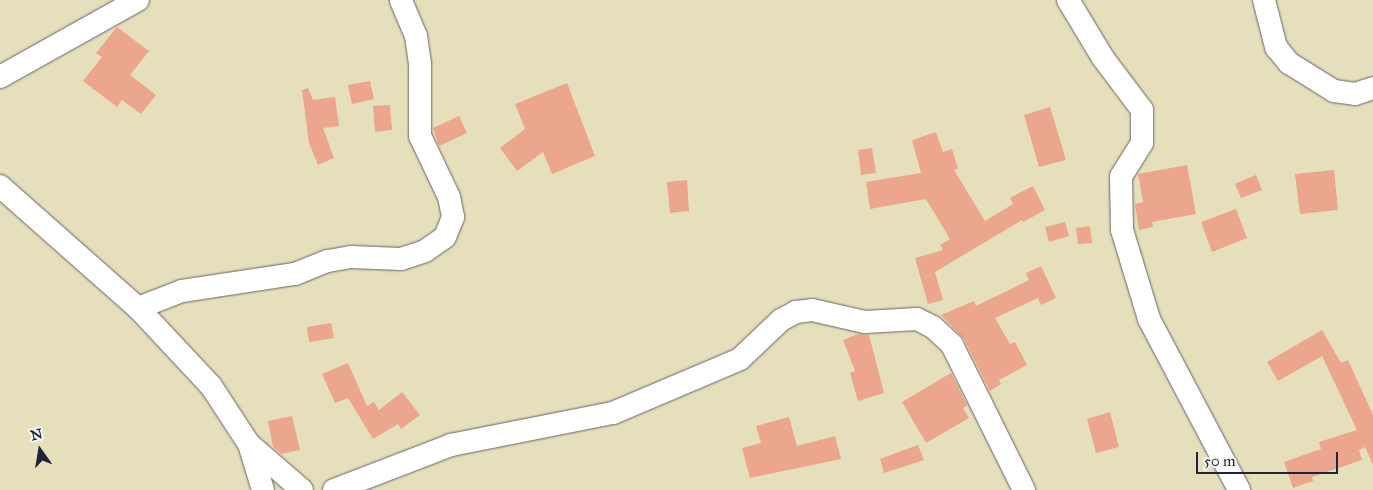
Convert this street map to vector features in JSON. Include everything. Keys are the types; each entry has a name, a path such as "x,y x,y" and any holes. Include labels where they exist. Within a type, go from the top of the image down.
{"street":[{"path":"0,77 149,0"},
{"path":"138,308 182,291 295,274 328,261 351,257 401,258 426,251 445,237 453,217 449,197 420,136 420,64 416,36 401,0"},
{"path":"1068,0 1103,58 1142,110 1142,143 1121,177 1122,230 1149,319 1200,421 1239,490"},
{"path":"1264,0 1276,47 1289,63 1334,92 1355,94 1373,88"},
{"path":"0,186 138,308 210,386 248,444 263,490"},
{"path":"334,490 452,445 613,413 740,359 781,320 796,312 812,310 865,322 918,319 934,327 952,345 1024,490"},
{"path":"248,444 302,490"}],"building":[{"path":"117,27 149,51 130,75 156,95 141,114 122,100 117,107 83,81 102,57 96,53"},
{"path":"370,81 374,99 352,104 348,85"},
{"path":"567,83 595,156 552,174 543,152 517,171 500,148 525,129 515,104"},
{"path":"308,88 313,100 335,97 339,126 323,128 334,158 318,165 309,143 302,90"},
{"path":"390,105 392,130 375,132 373,106"},
{"path":"1050,107 1066,160 1039,167 1024,115"},
{"path":"459,116 467,133 439,146 433,128"},
{"path":"936,132 943,152 952,149 958,169 954,170 985,221 1013,204 1010,198 1033,186 1045,210 1023,222 1022,220 935,272 943,300 928,304 915,258 943,250 940,245 950,239 926,199 870,209 866,182 921,173 912,140"},
{"path":"872,148 876,173 861,175 858,150"},
{"path":"1187,165 1196,214 1152,222 1153,227 1139,230 1135,204 1143,202 1138,174"},
{"path":"1334,170 1338,210 1300,214 1295,174"},
{"path":"1256,175 1262,190 1241,198 1235,184"},
{"path":"687,180 689,211 670,213 667,182"},
{"path":"1236,209 1247,238 1212,252 1201,222"},
{"path":"1065,222 1069,236 1049,242 1045,227"},
{"path":"1090,226 1092,243 1078,244 1076,228"},
{"path":"1041,266 1056,298 1041,305 1038,298 995,318 1010,344 1015,342 1027,365 999,380 1001,384 990,391 964,339 941,315 974,301 976,306 1029,280 1026,273"},
{"path":"331,323 334,338 309,342 307,327"},
{"path":"1322,330 1341,363 1348,360 1373,415 1373,465 1365,447 1359,450 1362,460 1312,477 1313,481 1293,488 1284,462 1321,449 1319,442 1357,430 1322,356 1278,381 1267,362"},
{"path":"858,334 869,335 884,393 858,401 850,373 855,371 843,340"},
{"path":"348,363 367,406 374,402 379,410 402,392 420,415 401,429 398,424 373,439 348,398 335,403 322,374"},
{"path":"951,373 967,405 963,408 969,418 926,443 902,402"},
{"path":"1110,412 1119,447 1096,453 1087,419"},
{"path":"292,416 300,450 281,454 273,447 268,421"},
{"path":"789,417 797,446 835,436 841,459 750,478 742,448 761,443 756,426"},
{"path":"918,445 924,460 884,473 880,459"}]}
